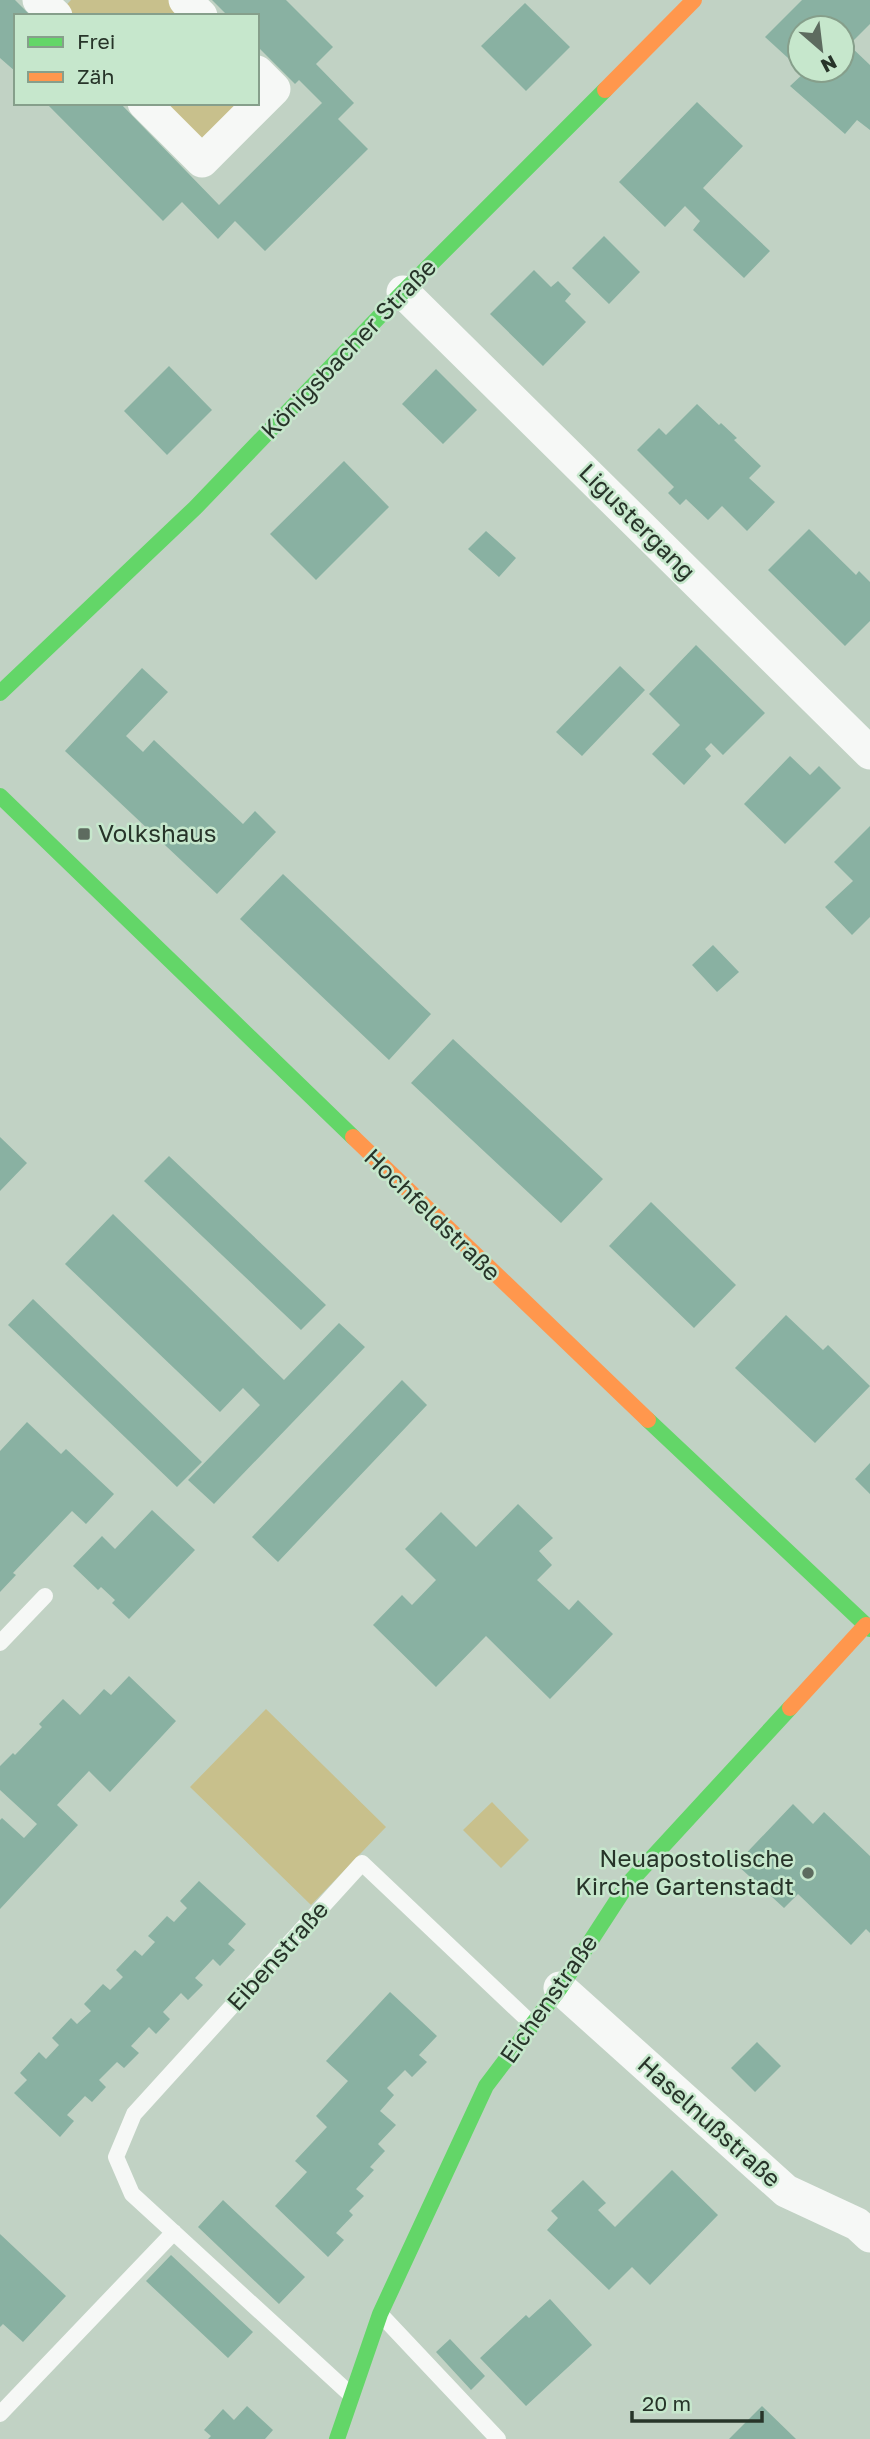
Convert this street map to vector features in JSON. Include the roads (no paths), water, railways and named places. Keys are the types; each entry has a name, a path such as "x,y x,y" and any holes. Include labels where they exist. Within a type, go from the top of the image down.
{"street":[{"path":"39,0 54,14"},
{"path":"185,0 199,14"},
{"name":"Königsbacher Straße","path":"0,693 195,508 403,292 694,0"},
{"path":"259,74 274,89 259,104"},
{"path":"146,105 202,162 258,105"},
{"name":"Ligustergang","path":"403,292 870,753"},
{"name":"Hochfeldstraße","path":"0,796 453,1235 868,1627"},
{"name":"Eichenstraße","path":"337,2439 380,2314 486,2086 560,1987 628,1885 868,1627"},
{"name":"Haselnußstraße","path":"560,1987 786,2191 857,2224 870,2236"}],"lane":[{"path":"0,1643 45,1596"},
{"name":"Eibenstraße","path":"352,2396 132,2194 116,2157 134,2114 362,1863 532,2024"},
{"path":"0,2414 174,2232"},
{"path":"380,2314 498,2439"}],"place":[{"name":"Volkshaus","path":"84,834"},
{"name":"Neuapostolische Kirche Gartenstadt","path":"808,1873"}]}
